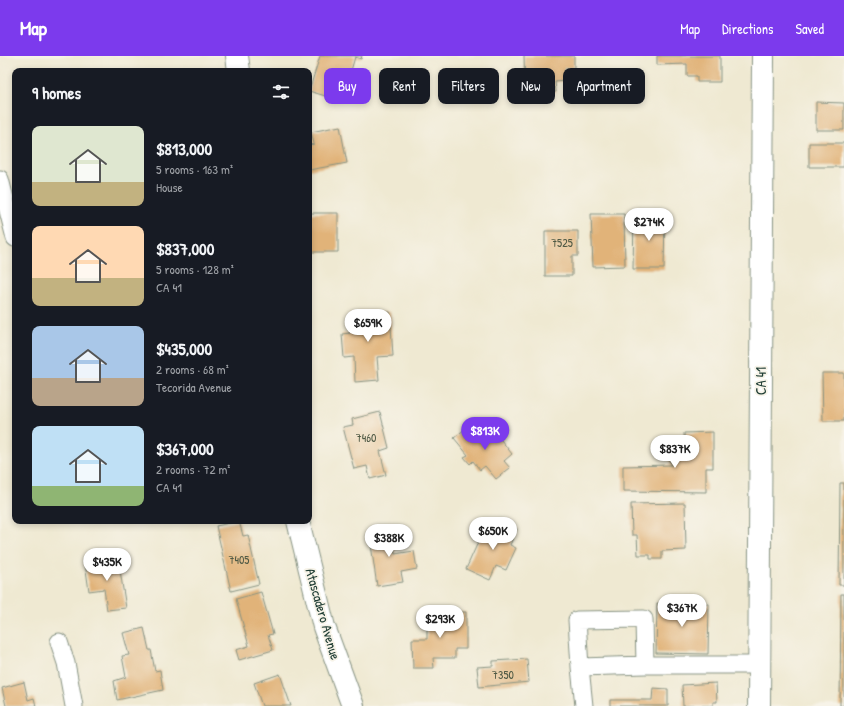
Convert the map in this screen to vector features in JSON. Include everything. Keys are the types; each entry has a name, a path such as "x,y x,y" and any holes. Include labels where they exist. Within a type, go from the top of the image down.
{"main road":[{"path":"237,56 239,68"},
{"name":"CA 41","path":"759,706 763,56"},
{"name":"Atascadero Avenue","path":"299,524 324,627 353,706"}],"street":[{"path":"0,179 12,226"},
{"path":"584,706 577,620 644,619 645,666"},
{"path":"59,642 66,663 74,706"},
{"path":"580,667 759,666"}],"building":[{"path":"320,56 362,56 361,59 355,57 352,68 324,68 324,96 312,92 312,81"},
{"path":"524,56 574,56 574,68 563,68 563,81 555,82 555,68 524,68"},
{"path":"657,56 720,56 720,82 697,82 697,76 687,76 687,64 657,65"},
{"path":"816,102 844,103 844,130 816,130"},
{"path":"340,126 347,163 312,169 312,144 314,144 312,132"},
{"path":"809,143 844,143 844,167 809,167"},
{"path":"312,213 338,213 338,252 312,252"},
{"path":"591,214 624,214 625,266 593,267"},
{"path":"634,216 665,216 664,269 633,269"},
{"path":"545,231 578,231 578,256 572,256 572,276 545,276"},
{"path":"390,312 393,356 377,357 379,380 355,382 354,357 344,358 342,334 350,333 349,315"},
{"path":"822,373 844,373 844,421 823,421"},
{"path":"380,412 389,448 380,451 386,475 370,479 367,466 354,469 343,427 353,425 352,419"},
{"path":"472,423 484,439 494,431 512,454 504,461 510,468 496,479 485,466 480,470 473,461 470,464 464,457 468,455 454,438"},
{"path":"713,432 713,468 706,468 706,492 623,491 623,466 672,465 668,459 685,451 684,433"},
{"path":"840,483 844,483 844,585 839,585"},
{"path":"685,503 686,550 662,551 662,559 650,559 650,555 638,555 637,535 632,535 631,504"},
{"path":"500,522 517,529 510,545 516,548 506,570 496,566 490,580 466,569 484,529 495,533"},
{"path":"225,524 240,524 243,536 248,535 259,584 231,591 216,526"},
{"path":"392,528 395,554 414,551 417,569 401,572 403,582 377,586 369,531"},
{"path":"118,558 126,608 107,610 104,589 89,591 85,563"},
{"path":"261,592 273,634 268,635 273,650 239,660 236,650 249,646 236,599"},
{"path":"841,594 844,594 844,706 840,706"},
{"path":"657,603 709,604 708,654 656,653"},
{"path":"427,612 466,612 466,649 455,649 455,658 433,658 434,668 413,668 412,639 427,639"},
{"path":"144,628 149,650 151,650 155,671 160,670 163,690 117,700 114,681 126,677 122,656 129,655 123,633"},
{"path":"527,659 529,682 479,687 477,667 493,666 493,661"},
{"path":"280,674 291,706 262,706 254,683"},
{"path":"24,682 28,700 34,698 36,706 6,706 2,688"},
{"path":"716,683 717,702 713,702 713,706 683,706 682,685"},
{"path":"653,688 668,689 668,706 610,706 610,700 652,700"}]}
